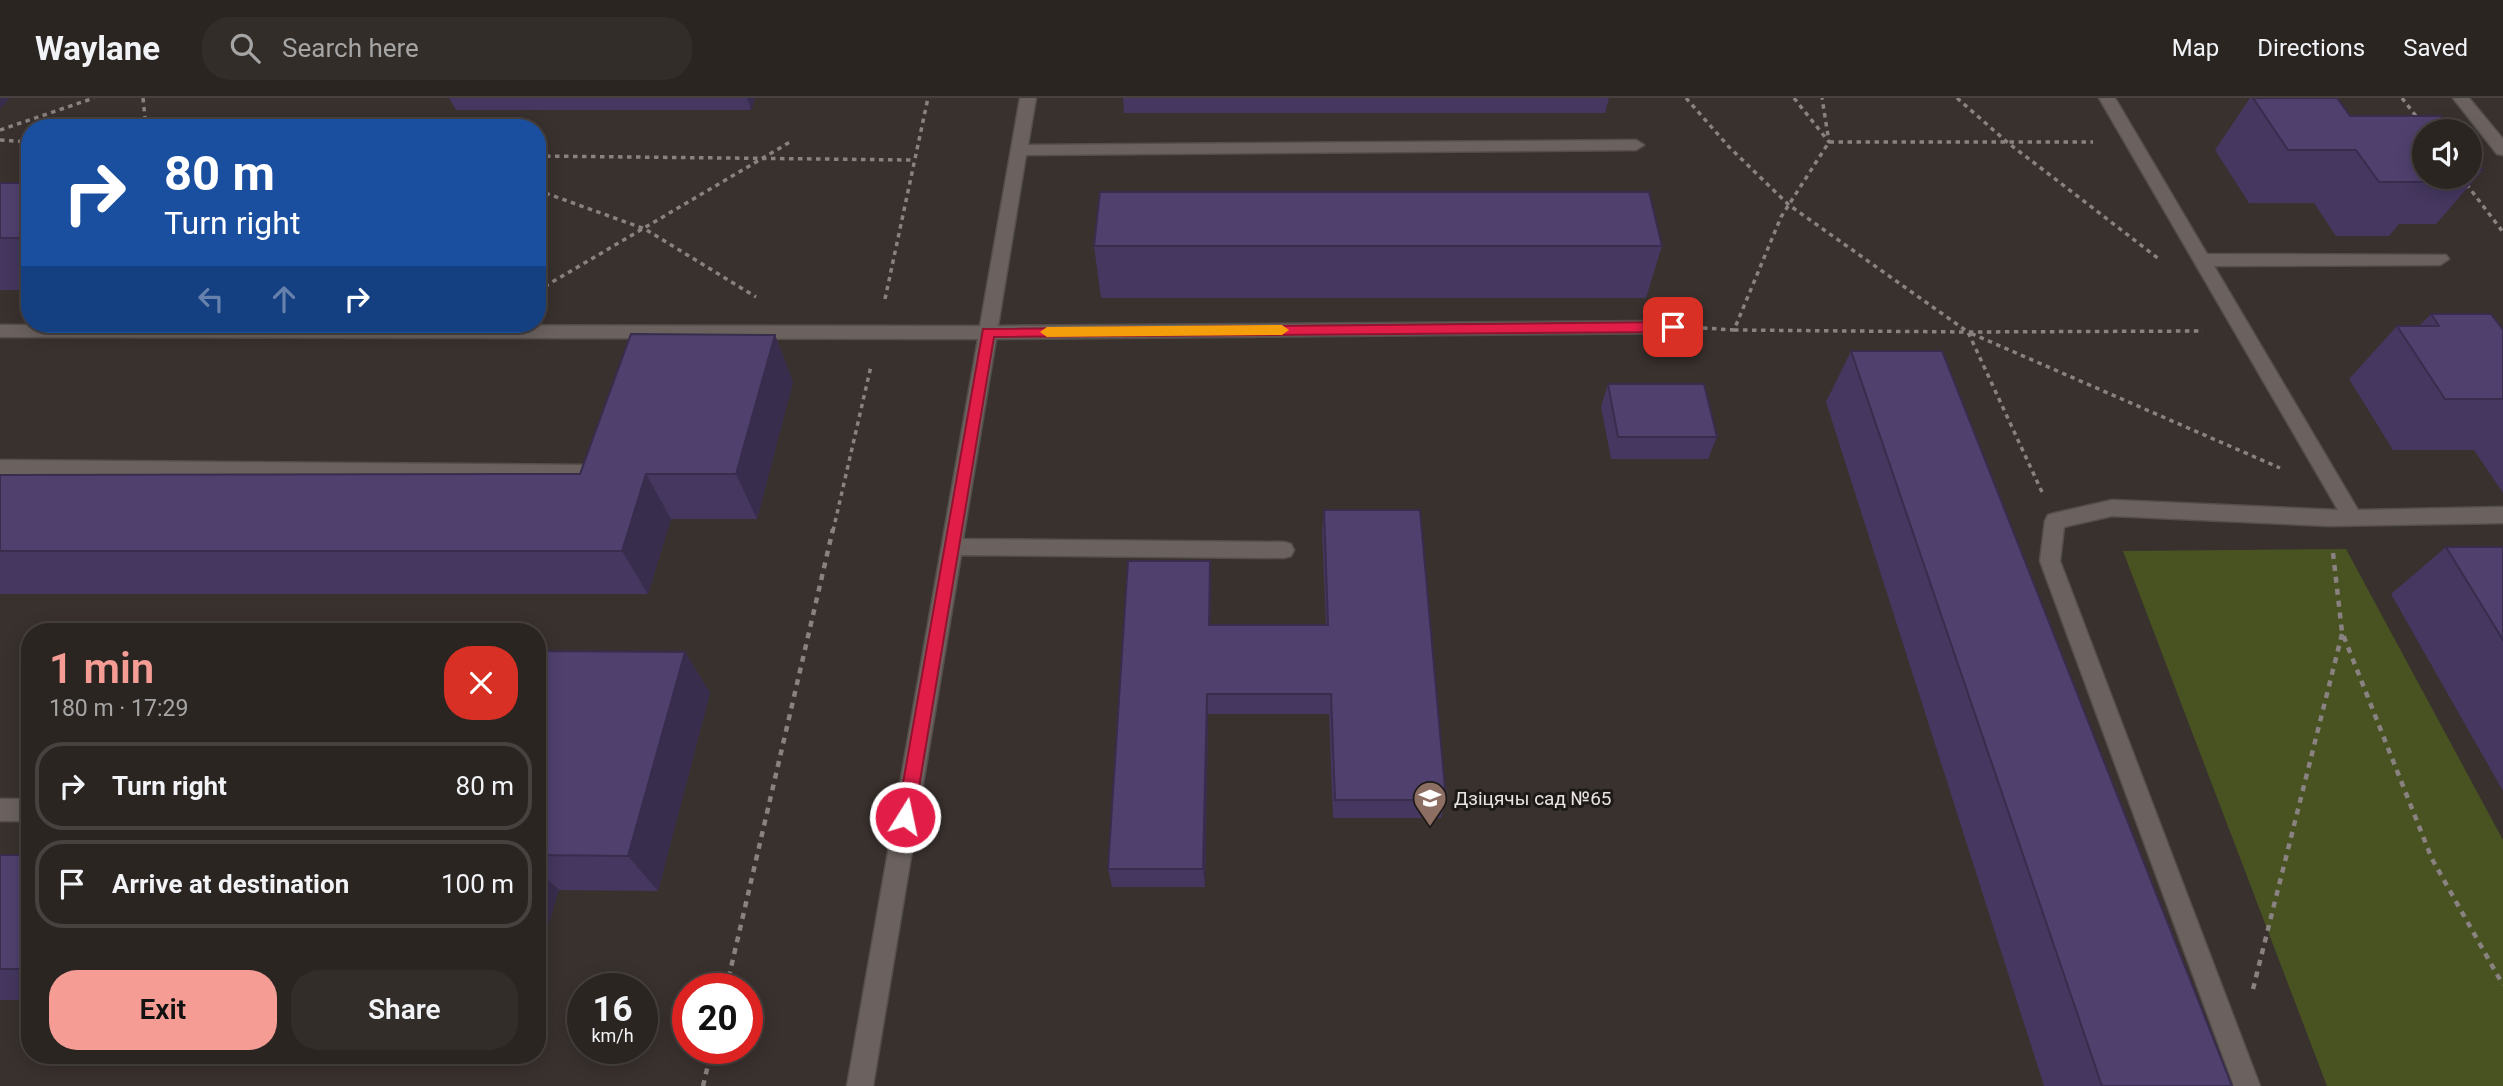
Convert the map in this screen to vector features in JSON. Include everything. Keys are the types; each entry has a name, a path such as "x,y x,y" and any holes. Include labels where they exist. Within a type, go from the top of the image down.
{"street":[{"path":"860,1086 1028,98"},
{"path":"2107,98 2353,518"},
{"path":"2461,98 2503,150"},
{"path":"1019,150 1636,145"},
{"path":"2202,260 2440,259"},
{"path":"546,332 988,332 1673,327"},
{"path":"0,331 21,331"},
{"path":"0,468 590,473"},
{"path":"2247,1086 2050,561 2055,521 2112,508 2329,518 2500,519"},
{"path":"951,547 1284,550"},
{"path":"0,810 21,810"}],"path":[{"path":"32,119 94,98"},
{"path":"143,98 145,119"},
{"path":"730,973 878,332 928,98"},
{"path":"1686,98 1729,147 1789,205 1968,332 2339,493"},
{"path":"1794,98 1829,142"},
{"path":"1734,330 1789,205 1829,142 1822,98"},
{"path":"1957,98 2007,142 2160,260"},
{"path":"2402,98 2418,119"},
{"path":"0,130 21,123"},
{"path":"0,140 21,141"},
{"path":"546,286 790,142"},
{"path":"1829,142 2133,142"},
{"path":"546,156 913,160"},
{"path":"2470,189 2503,232"},
{"path":"546,193 645,229 757,298"},
{"path":"1673,327 1968,332 2244,331"},
{"path":"1968,332 2055,521"},
{"path":"2329,518 2342,632 2432,859 2503,985"},
{"path":"2253,991 2342,632"},
{"path":"703,1086 708,1064"}],"green space":[{"path":"2346,549 2503,840 2503,1086 2327,1086 2123,551"}],"building":[{"path":"2253,98 2337,98 2350,116 2441,116 2443,119 2412,119 2412,182 2379,182 2356,150 2288,150"},
{"path":"0,183 21,183 21,238 0,238"},
{"path":"1100,192 1649,192 1662,246 1094,246"},
{"path":"2431,314 2491,314 2503,330 2503,399 2445,399 2397,326 2439,326"},
{"path":"631,334 775,335 736,474 646,474 622,551 0,551 0,475 580,474"},
{"path":"1851,351 1942,351 2232,1086 2102,1086"},
{"path":"1608,384 1704,384 1717,437 1618,437"},
{"path":"1324,510 1420,510 1446,800 1335,800 1331,694 1207,694 1203,869 1108,869 1128,561 1210,561 1209,625 1328,625"},
{"path":"2446,547 2503,547 2503,640"},
{"path":"546,651 685,652 628,856 546,855"},
{"path":"0,855 21,855 21,969 0,969"}],"slow traffic":[{"path":"1047,332 1282,330"}],"place":[{"name":"Дзіцячы сад №65","path":"1430,828"}],"route":[{"path":"905,817 988,332 1673,327"}]}
